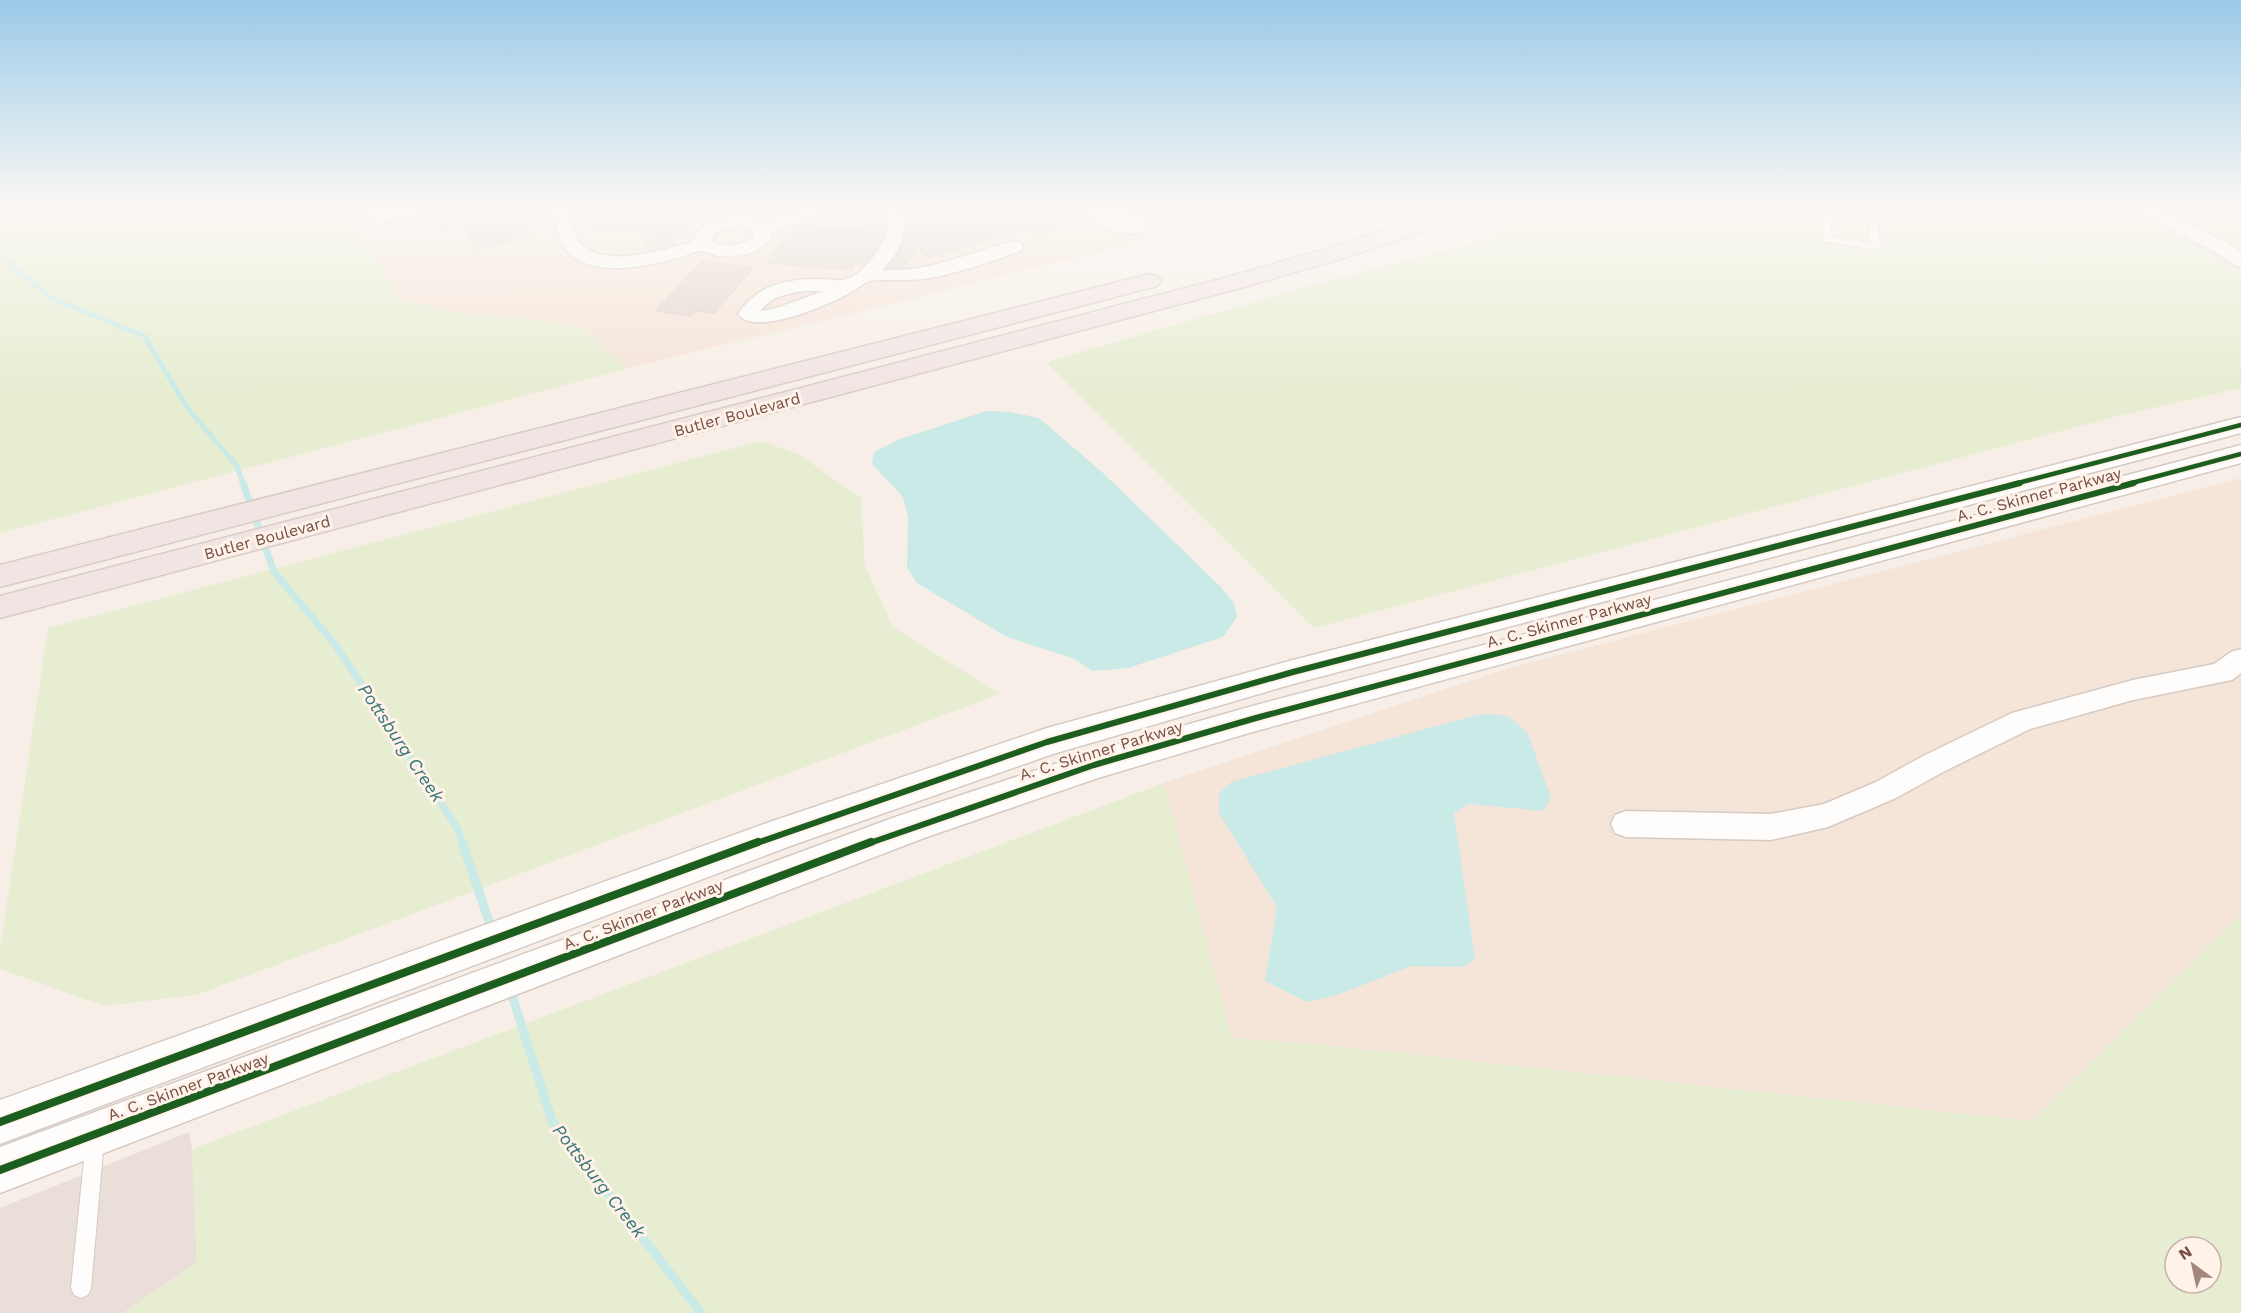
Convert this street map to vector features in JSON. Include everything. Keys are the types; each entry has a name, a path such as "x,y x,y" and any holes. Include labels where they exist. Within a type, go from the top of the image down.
{"highway":[{"name":"Butler Boulevard","path":"345,503 1191,270"},
{"name":"Butler Boulevard","path":"0,576 146,553 1276,270"},
{"name":"Butler Boulevard","path":"0,607 146,553"}],"main road":[{"name":"A. C. Skinner Parkway","path":"0,1122 884,797 1143,713 2241,425"},
{"name":"A. C. Skinner Parkway","path":"0,1170 921,823 1027,787 1175,741 2241,454"}],"street":[{"path":"847,287 870,270"},
{"path":"866,274 884,277 923,275 938,270"},
{"path":"1626,824 1771,827 1828,815 1886,790 1933,764 2022,721 2133,690 2223,674 2241,659"}],"lane":[{"path":"81,1287 95,1135"}],"shaded area":[{"path":"384,270 1026,270 626,369 583,327 462,314 400,299"},
{"path":"2241,478 2241,914 2032,1121 1314,1044 1232,1038 1164,783 1509,668"},
{"path":"189,1132 192,1149 197,1263 123,1313 0,1313 0,1208"}],"green space":[{"path":"0,270 384,270 400,299 462,314 583,327 626,369 0,533"},
{"path":"1369,270 2241,270 2241,388 2118,416 1314,628 1046,362"},
{"path":"761,441 798,454 861,498 865,566 893,627 1000,694 196,995 104,1006 0,969 0,950 48,628"},
{"path":"1164,783 1232,1038 1314,1044 2032,1121 2241,914 2241,1313 123,1313 197,1263 192,1149"}],"water":[{"path":"987,411 1010,412 1039,418 1104,474 1221,587 1234,603 1237,617 1223,637 1128,668 1093,671 1072,658 1007,637 917,583 907,568 908,517 903,497 872,464 874,452 900,439"},
{"path":"1495,714 1509,717 1527,732 1551,797 1544,811 1469,804 1454,813 1475,958 1464,967 1411,966 1337,995 1307,1002 1265,981 1277,907 1219,813 1219,794 1231,782 1477,715"}],"building":[{"path":"693,270 751,270 714,313 695,311 690,316 656,311"}],"waterway":[{"name":"Pottsburg Creek","path":"18,270 49,297 144,336 189,410 237,466 243,484"},
{"name":"Pottsburg Creek","path":"243,483 274,572 334,643 458,829 463,844"},
{"name":"Pottsburg Creek","path":"462,842 492,930"},
{"name":"Pottsburg Creek","path":"510,989 552,1121 701,1313"}],"cycle path":[{"path":"0,1122 780,834 1047,742 1293,672 2241,425"},
{"path":"0,1170 911,827 1094,765 1256,718 2241,454"}]}
